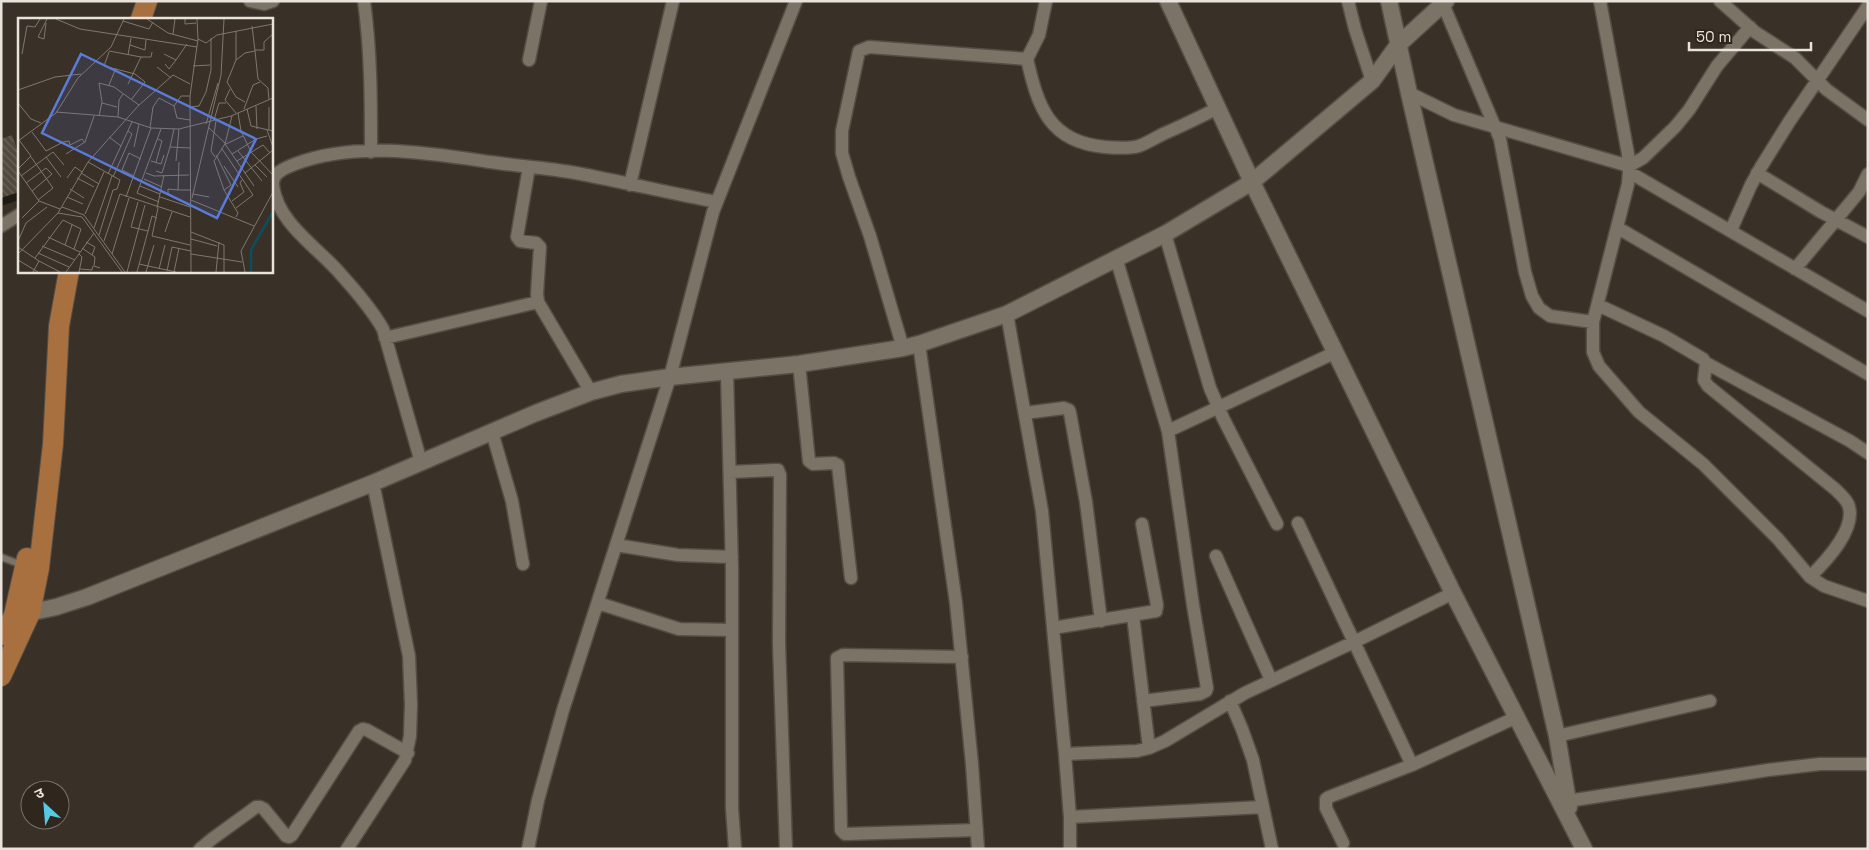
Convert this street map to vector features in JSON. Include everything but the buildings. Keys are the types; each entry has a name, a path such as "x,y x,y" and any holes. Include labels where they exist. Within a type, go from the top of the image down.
{"main road":[{"path":"141,18 147,1"},
{"path":"155,18 162,1"},
{"path":"1,644 22,614 40,443 46,325 55,272"},
{"path":"1,676 39,568 53,444 59,326 69,272"}],"street":[{"path":"250,1 264,4 273,1"},
{"path":"364,1 371,76 371,152"},
{"path":"529,60 541,1"},
{"path":"630,184 673,1"},
{"path":"1046,1 1038,35 1027,59 1034,87 1043,109 1057,129 1071,139 1097,146 1119,148 1139,146 1218,108"},
{"path":"1168,1 1252,182 1453,593 1574,826 1584,849"},
{"path":"1348,1 1372,81"},
{"path":"1390,1 1398,45 1556,736 1574,826"},
{"path":"1600,1 1629,169 1628,184 1618,228 1593,322 1593,352 1599,366 1639,412 1703,464 1745,505 1778,539 1810,577 1824,586 1867,599"},
{"path":"1720,1 1750,27 1795,58 1827,90 1868,120"},
{"path":"528,849 538,800 563,710 670,377 717,202 793,2"},
{"path":"22,614 56,607 87,597 373,483 591,392 621,384 670,377 799,364 903,348 1007,314 1165,234 1252,182 1372,81 1398,45 1438,5 1495,126 1503,150 1525,272 1532,296 1539,308 1550,316 1593,322"},
{"path":"1731,230 1757,173 1789,122 1868,6"},
{"path":"1629,169 1675,127 1689,110 1717,66 1750,27"},
{"path":"903,348 870,236 842,153 842,131 859,52 869,47 1027,59"},
{"path":"1409,93 1454,115 1495,126 1629,169 1868,311"},
{"path":"421,462 386,338 377,318 342,276 293,226 280,208 273,185 277,173 308,160 341,153 422,152 575,173 717,202"},
{"path":"529,167 517,237 520,241 536,243 540,247 538,302 591,392"},
{"path":"1757,173 1868,237"},
{"path":"1795,269 1859,192 1868,174"},
{"path":"1,226 18,216"},
{"path":"1618,228 1868,374"},
{"path":"1165,234 1210,388 1217,406 1277,524"},
{"path":"1116,258 1168,431 1207,688 1206,691 1200,694 1143,701"},
{"path":"386,338 538,302"},
{"path":"1598,305 1664,336 1703,359 1706,363 1850,441 1868,453"},
{"path":"1007,314 1042,510 1066,754 1070,849"},
{"path":"919,344 956,602 978,849"},
{"path":"1168,431 1217,406 1336,352"},
{"path":"1706,363 1704,380 1708,386 1835,489 1847,501 1850,509 1850,519 1844,533 1831,555 1810,577"},
{"path":"799,364 808,461 813,464 834,463 838,465 851,578"},
{"path":"727,372 732,557 732,808 735,849"},
{"path":"1025,413 1064,408 1069,410 1086,502 1101,621"},
{"path":"492,432 514,510 523,564"},
{"path":"730,472 778,470 780,475 779,653 786,849"},
{"path":"347,849 405,760 408,753 410,736 409,656 373,483"},
{"path":"1298,523 1412,765"},
{"path":"1053,628 1153,613 1158,608 1142,524"},
{"path":"616,545 678,555 732,557"},
{"path":"1216,556 1270,680"},
{"path":"1066,754 1137,751 1149,748 1165,741 1230,701 1270,680 1354,642 1453,593"},
{"path":"598,602 679,629 731,630"},
{"path":"1133,616 1149,748"},
{"path":"962,657 843,655 837,658 841,830 845,834 977,830"},
{"path":"1230,701 1253,760 1272,849"},
{"path":"1556,736 1710,701"},
{"path":"1343,843 1326,808 1326,799 1412,765 1517,717"},
{"path":"200,849 212,838 256,807 264,809 286,836 292,835 359,731 363,729 408,753"},
{"path":"1568,801 1768,770 1820,764 1868,764"},
{"path":"1070,818 1263,807"}],"lane":[{"path":"1,557 26,566"}]}
